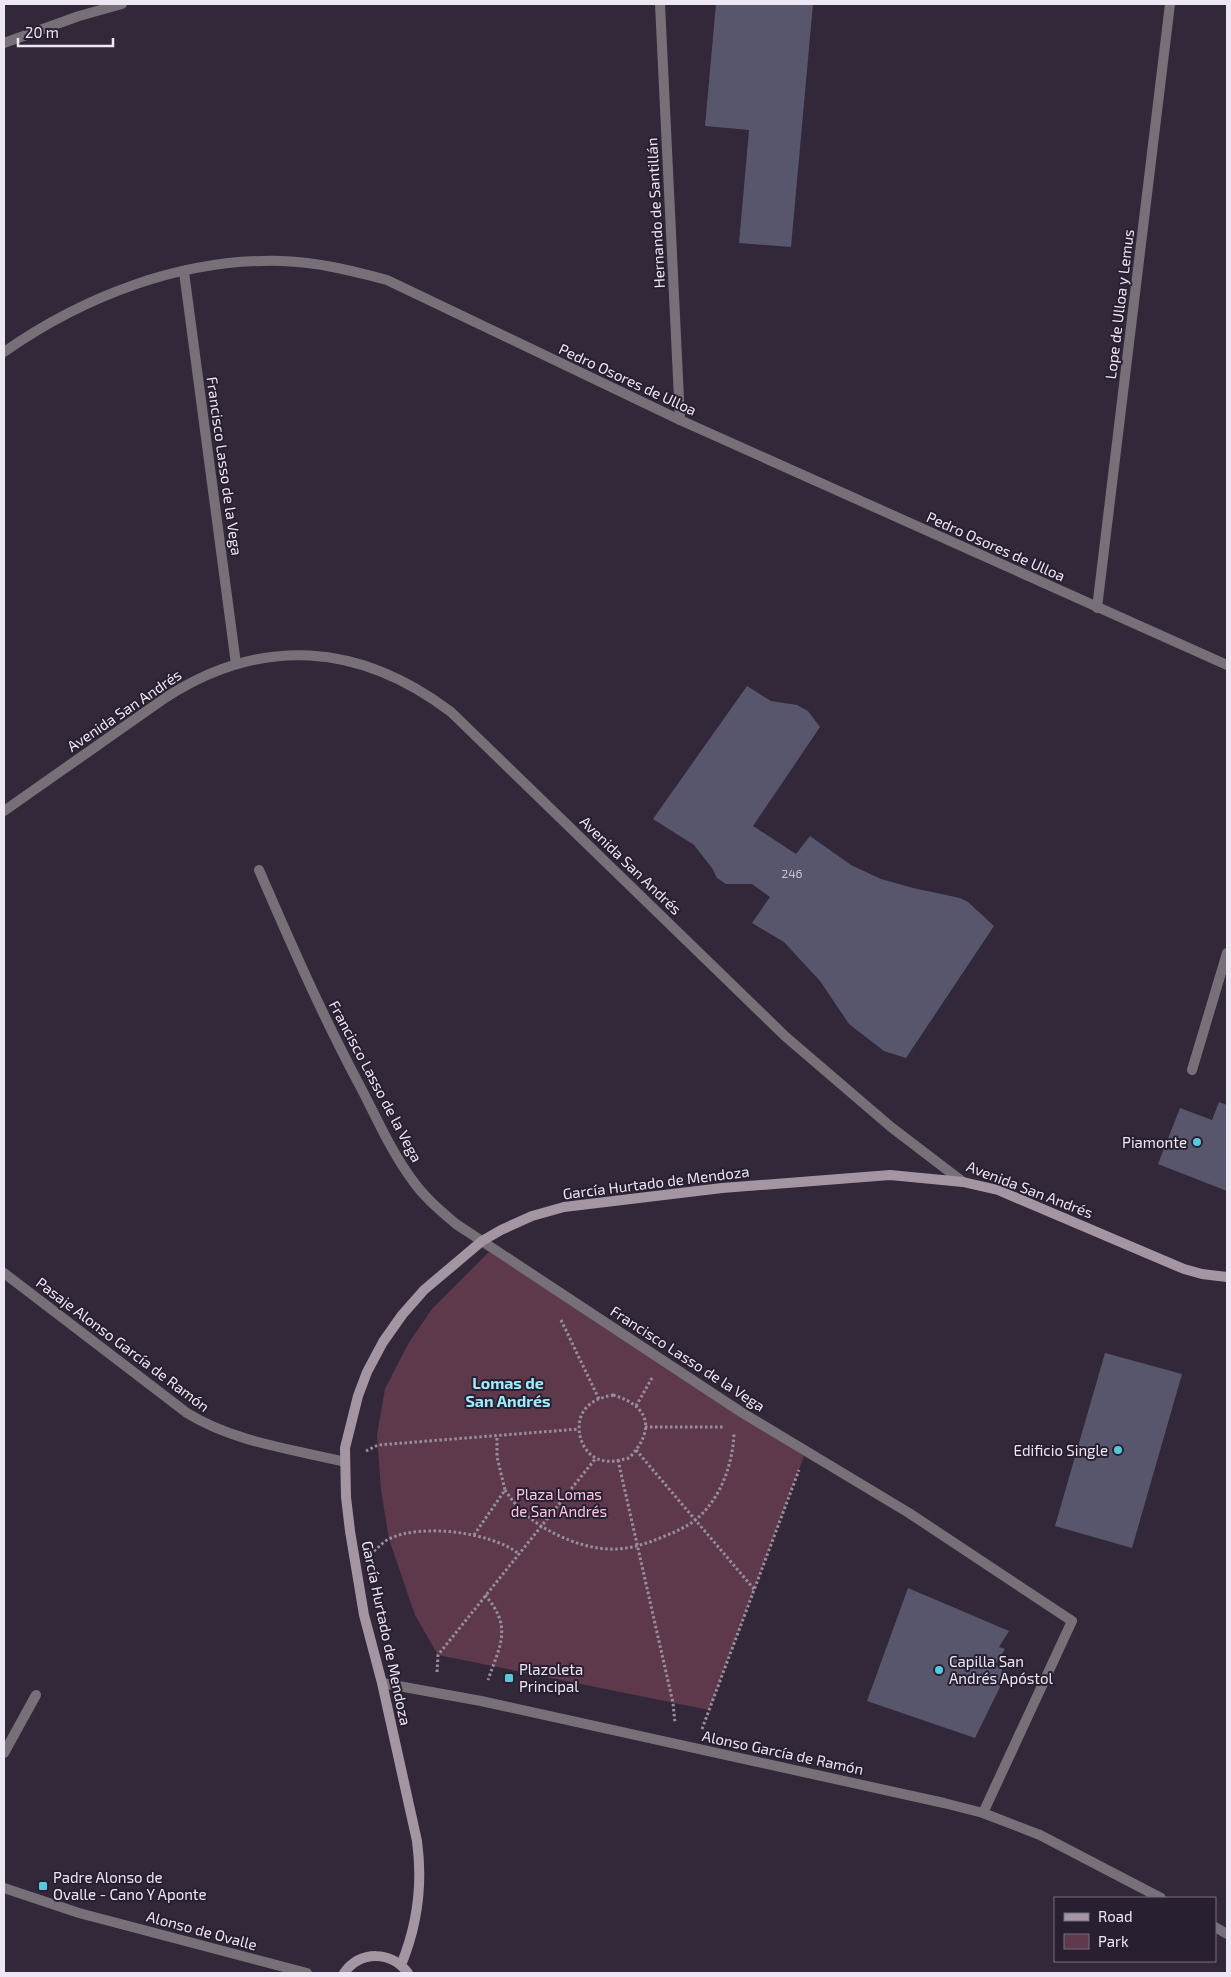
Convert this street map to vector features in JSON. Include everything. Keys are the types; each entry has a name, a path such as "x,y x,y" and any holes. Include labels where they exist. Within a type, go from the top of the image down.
{"street":[{"path":"4,43 78,16 122,4"},
{"name":"Hernando de Santillán","path":"660,4 680,420"},
{"name":"Lope de Ulloa y Lemus","path":"1097,608 1170,4"},
{"name":"Pedro Osores de Ulloa","path":"4,352 60,316 92,300 130,286 184,272 216,265 282,261 318,264 353,270 387,280 680,420 1227,665"},
{"name":"Francisco Lasso de la Vega","path":"184,272 236,664"},
{"name":"Avenida San Andrés","path":"4,811 187,684 236,664 292,655 319,656 352,661 384,671 433,698 468,728 786,1037 890,1127 963,1182 998,1190 1184,1269 1202,1274 1227,1277"},
{"name":"Francisco Lasso de la Vega","path":"259,870 327,1023 398,1158 432,1204 456,1224 741,1412 909,1512 1072,1621 982,1813"},
{"path":"1192,1070 1227,953"},
{"name":"García Hurtado de Mendoza","path":"401,1965 414,1931 420,1899 420,1862 382,1683 364,1615 350,1531 345,1462 350,1422 367,1372 383,1342 402,1315 424,1290 482,1241 532,1216 564,1207 722,1188 872,1176 890,1175 963,1182"},
{"name":"Pasaje Alonso García de Ramón","path":"4,1273 202,1423 236,1436 345,1462"},
{"name":"Alonso García de Ramón","path":"382,1683 472,1700 944,1802 982,1813 1040,1835 1159,1897"},
{"path":"4,1753 36,1695"},
{"name":"Alonso de Ovalle","path":"4,1888 79,1913 307,1973"},
{"path":"1216,1928 1227,1934"},
{"path":"344,1973 361,1958 372,1955 392,1958 408,1973"}],"path":[{"path":"559,1315 599,1399"},
{"path":"636,1406 656,1372"},
{"path":"613,1395 629,1400 646,1420 644,1439 629,1458 608,1461 596,1458 589,1454 584,1446 579,1429 582,1414 587,1406 599,1399 613,1395"},
{"path":"497,1436 497,1457 505,1490 521,1510 541,1526 573,1540 596,1548 621,1549 637,1546 680,1530 695,1520 713,1499 726,1476 733,1451 734,1427 646,1427"},
{"path":"378,1446 579,1429"},
{"path":"636,1450 754,1589"},
{"path":"438,1654 596,1458"},
{"path":"618,1460 673,1703"},
{"path":"709,1710 801,1465"},
{"path":"474,1535 505,1490"},
{"path":"389,1539 409,1533 427,1531 474,1535 500,1542 518,1554"},
{"path":"485,1596 496,1607 502,1622 500,1644 493,1666"}],"green space":[{"name":"Plaza Lomas de San Andrés","path":"489,1252 804,1456 709,1710 438,1655 415,1615 389,1539 381,1490 377,1435 385,1389 408,1344 432,1309"}],"building":[{"path":"716,4 813,4 791,247 739,243 749,130 705,126"},
{"path":"747,686 771,701 797,705 808,711 820,727 753,826 796,854 810,836 851,865 881,879 960,898 968,902 994,926 906,1058 884,1051 849,1024 820,981 784,942 752,923 770,897 752,884 726,884 717,878 712,868 694,845 653,819"},
{"name":"Piamonte","path":"1219,1102 1227,1105 1227,1191 1158,1164 1180,1108 1212,1120"},
{"name":"Edificio Single","path":"1105,1353 1182,1374 1132,1548 1055,1526"},
{"path":"908,1588 1009,1631 999,1647 1005,1649 995,1665 1002,1668 1000,1687 975,1738 867,1701"}],"place":[{"name":"Piamonte","path":"1197,1142"},
{"name":"Edificio Single","path":"1118,1450"},
{"name":"Capilla San Andrés Apóstol","path":"939,1670"},
{"name":"Plazoleta Principal","path":"509,1678"},
{"name":"Padre Alonso de Ovalle - Cano Y Aponte","path":"43,1886"}],"district":[{"name":"Lomas de San Andrés","path":"508,1391"}]}
